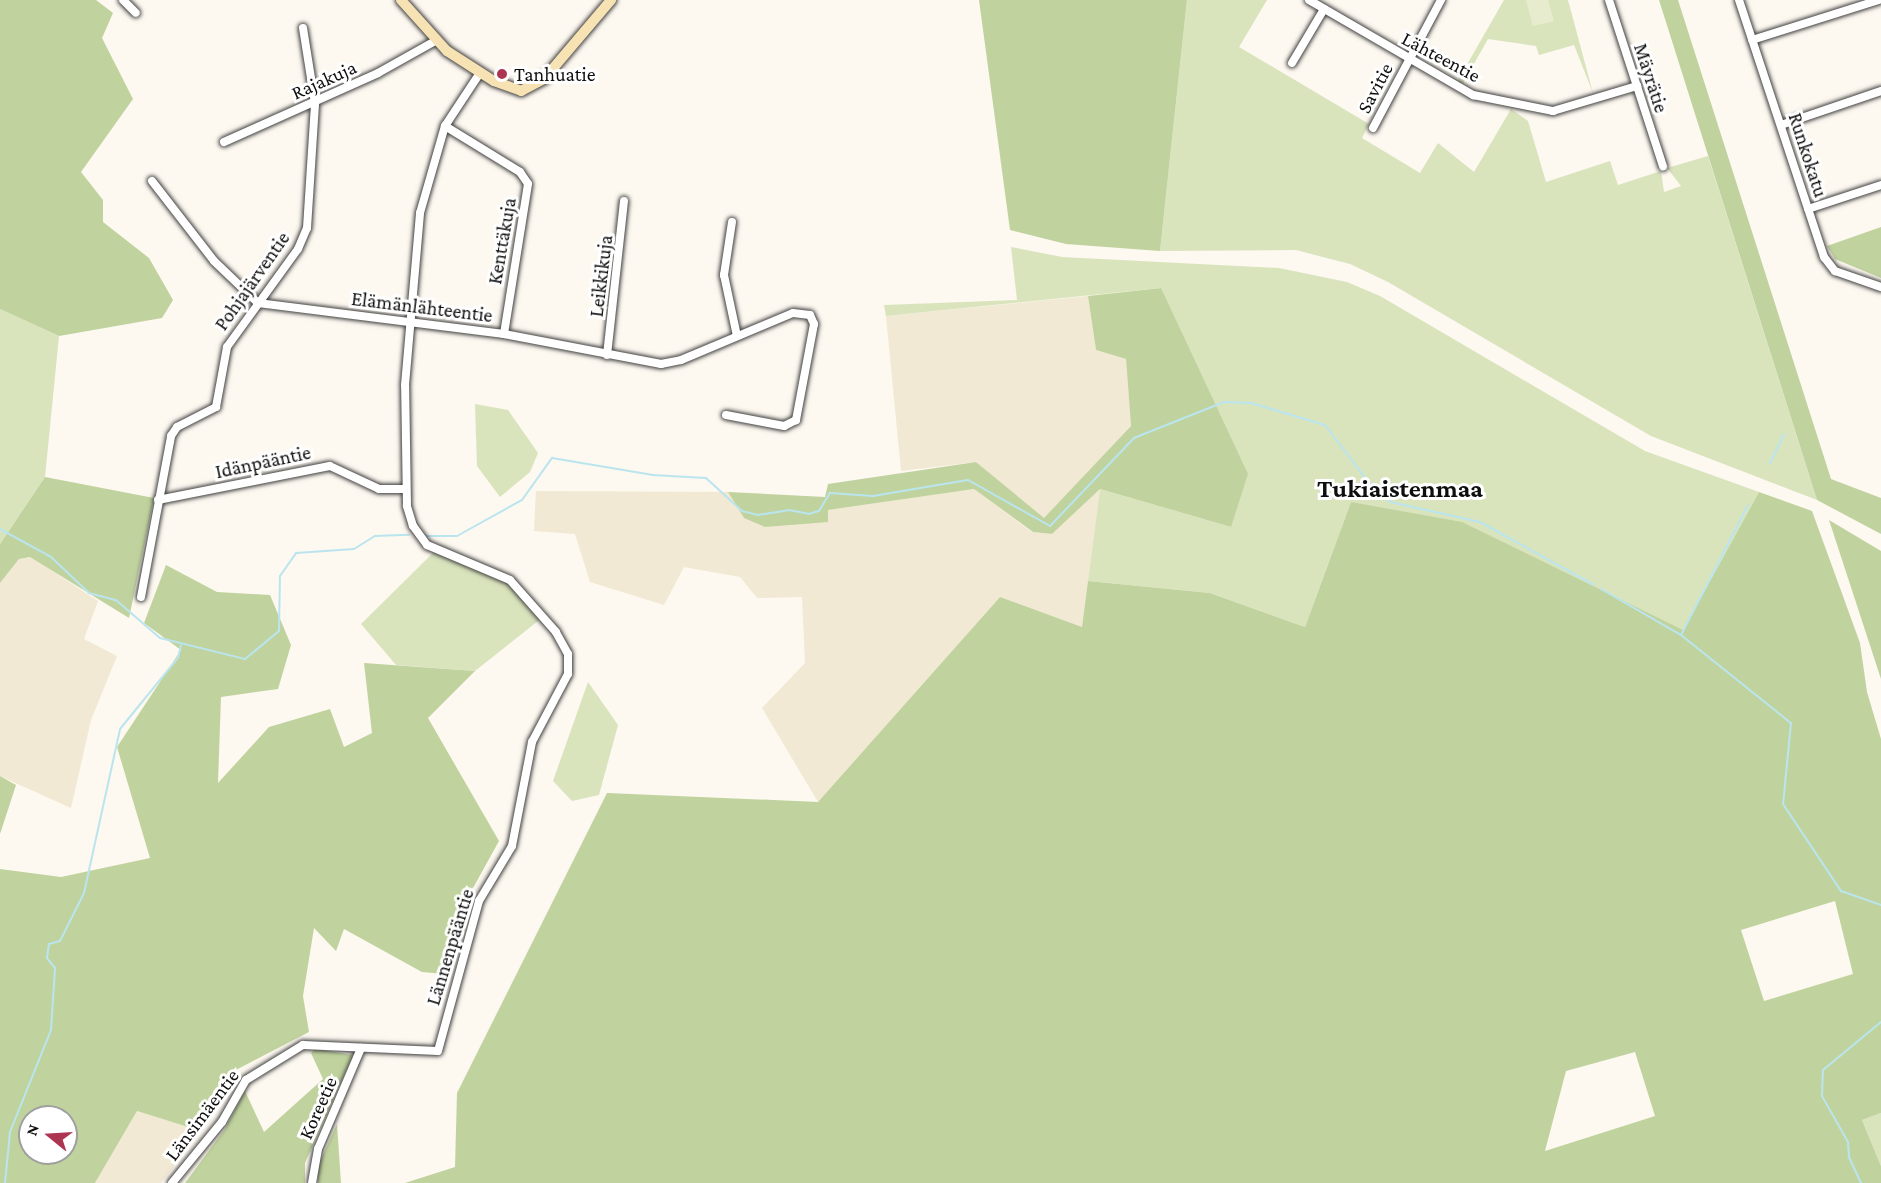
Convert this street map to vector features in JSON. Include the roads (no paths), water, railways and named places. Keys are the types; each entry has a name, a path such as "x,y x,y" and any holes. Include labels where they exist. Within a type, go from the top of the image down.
{"street":[{"path":"123,0 136,13"},
{"path":"401,0 435,41 480,73 514,90 537,85 611,0"},
{"name":"Savitie","path":"1373,128 1441,0"},
{"name":"Mäyrätie","path":"1609,0 1662,166"},
{"name":"Runkokatu","path":"1739,0 1829,267 1881,287"},
{"path":"1752,40 1879,0"},
{"name":"Lähteentie","path":"1312,1 1468,94 1543,111 1636,86"},
{"path":"1292,63 1324,9"},
{"name":"Pohjajärventie","path":"141,597 171,436 177,427 216,407 222,357 298,249 307,228 315,103 303,28"},
{"name":"Rajakuja","path":"224,142 315,103 435,41"},
{"path":"406,489 405,385 420,213 445,126 480,73"},
{"path":"1781,125 1881,91"},
{"name":"Kenttäkuja","path":"445,126 520,172 528,184 504,334"},
{"path":"152,181 214,261 258,303"},
{"path":"1808,209 1881,185"},
{"name":"Leikkikuja","path":"607,355 624,201"},
{"path":"732,222 724,275 737,336"},
{"name":"Elämänlähteentie","path":"258,303 504,334 607,355 675,362 797,312 814,321 796,420 781,426 726,415"},
{"name":"Idänpääntie","path":"158,500 330,466 379,489 406,489"},
{"name":"Lännenpääntie","path":"361,1048 438,1051 478,901 512,846 532,742 568,674 568,654 556,632 510,580 427,545 413,526 406,489"},
{"name":"Länsimäentie","path":"172,1183 255,1073 303,1045 361,1048"},
{"name":"Koreetie","path":"312,1183 318,1149 361,1048"}],"waterway":[{"path":"425,536 457,536 522,500 552,458 652,475 706,478 742,511 758,515 789,510 809,514 819,511 830,493 873,496 968,480 1050,526 1134,438 1224,402 1251,403 1325,425 1369,483 1390,502 1480,522 1594,585"},
{"path":"1770,463 1784,434"},
{"path":"1681,635 1748,505"},
{"path":"0,529 51,557 89,593 116,600 160,638 245,659 279,631 280,576 296,553 354,549 375,536 409,535"},
{"path":"1601,589 1681,635 1791,723 1783,804 1841,891 1881,905"},
{"path":"5,1183 10,1132 51,1030 55,968 47,958 49,944 60,941 84,893 120,729 178,658 181,645"},
{"path":"1861,1183 1849,1157 1848,1142 1822,1096 1823,1070 1881,1022"}],"place":[{"name":"Tanhuatie","path":"502,74"}],"district":[{"name":"Tukiaistenmaa","path":"1400,489"}]}
